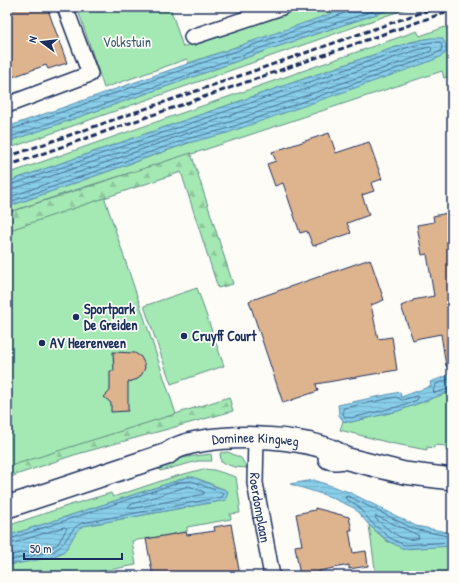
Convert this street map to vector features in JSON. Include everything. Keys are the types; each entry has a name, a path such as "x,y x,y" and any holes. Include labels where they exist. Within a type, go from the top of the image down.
{"main road":[{"name":"Dominee Kingweg","path":"7,507 167,454 174,455 228,449 283,439 313,444 338,453 344,458 409,474 452,479"}],"street":[{"path":"7,105 90,74 65,7"},
{"path":"192,37 282,7"},
{"name":"Roerdomplaan","path":"256,443 255,483 272,576"}],"green space":[{"name":"Volkstuin","path":"77,7 170,7 183,47 297,7 355,7 189,63 187,59 104,88"},
{"path":"398,7 411,7 7,149 7,142 273,48"},
{"path":"445,27 452,34 452,84 450,76 444,78 442,71 192,154 75,190 7,213 7,207 197,140 431,38 411,42 7,182 7,174 417,31 420,36"},
{"path":"191,153 233,284 218,288 181,172 7,231 7,213"},
{"name":"Sportpark De Greiden","path":"102,190 176,414 7,472 7,221"},
{"name":"Cruyff Court","path":"197,288 224,366 171,384 144,306"},
{"path":"452,391 452,451 446,451 446,446 434,445 434,448 427,447 427,450 390,443 340,430 343,421 351,422 398,411"},
{"path":"229,397 233,411 74,455 7,478 7,467"},
{"path":"228,452 241,458 247,468 234,467 221,462 220,453"},
{"path":"211,454 212,461 198,461 160,471 157,466 179,458"},
{"path":"203,469 214,470 236,477 240,513 230,514 231,519 187,527 187,532 132,541 136,565 76,576 7,576 7,565 28,562 60,554 69,545 77,531 83,526 226,500 224,489 197,478 188,477 7,536 7,526 111,493 113,497 173,477"},
{"path":"369,525 388,542 452,546 452,571 420,576 376,576"}],"water":[{"path":"350,7 398,7 273,48 7,142 7,127"},
{"path":"431,38 442,38 446,45 446,53 423,64 227,133 188,143 7,207 7,182 411,42"},
{"path":"452,374 452,391 398,411 351,422 343,421 339,415 338,405 400,392 401,397 431,386 430,382"},
{"path":"188,477 193,477 228,491 226,500 83,526 77,531 67,548 60,554 37,560 7,565 7,536"},
{"path":"314,480 349,492 416,526 452,533 452,546 404,549 388,541 369,525 354,508 328,496 290,484"}],"building":[{"path":"8,7 47,7 67,63 48,69 46,65 7,79 7,14 10,13"},
{"path":"329,133 336,153 369,142 382,179 371,183 374,191 362,195 369,215 347,223 351,233 313,246 307,231 300,233 283,183 275,186 267,164 276,161 272,152"},
{"path":"452,212 452,366 446,366 441,334 413,340 401,306 413,300 434,296 427,254 422,255 417,225 434,222 433,216"},
{"path":"370,259 384,300 371,305 378,339 392,337 397,370 316,384 318,391 283,403 249,301"},
{"path":"113,352 135,353 141,357 144,363 145,368 138,379 128,382 128,411 111,412 111,403 104,397 110,391 110,371 114,371"},
{"path":"315,508 349,517 352,530 349,530 353,553 366,551 368,566 349,569 349,565 319,571 320,574 300,576 295,546 302,545 296,514 315,510"},
{"path":"231,524 240,576 153,576 146,539 186,532 187,535 215,531 214,527"}],"railway":[{"path":"7,157 437,7"},
{"path":"7,166 452,10"}],"place":[{"name":"Sportpark De Greiden","path":"76,317"},
{"name":"Cruyff Court","path":"184,336"},
{"name":"AV Heerenveen","path":"42,343"}]}
